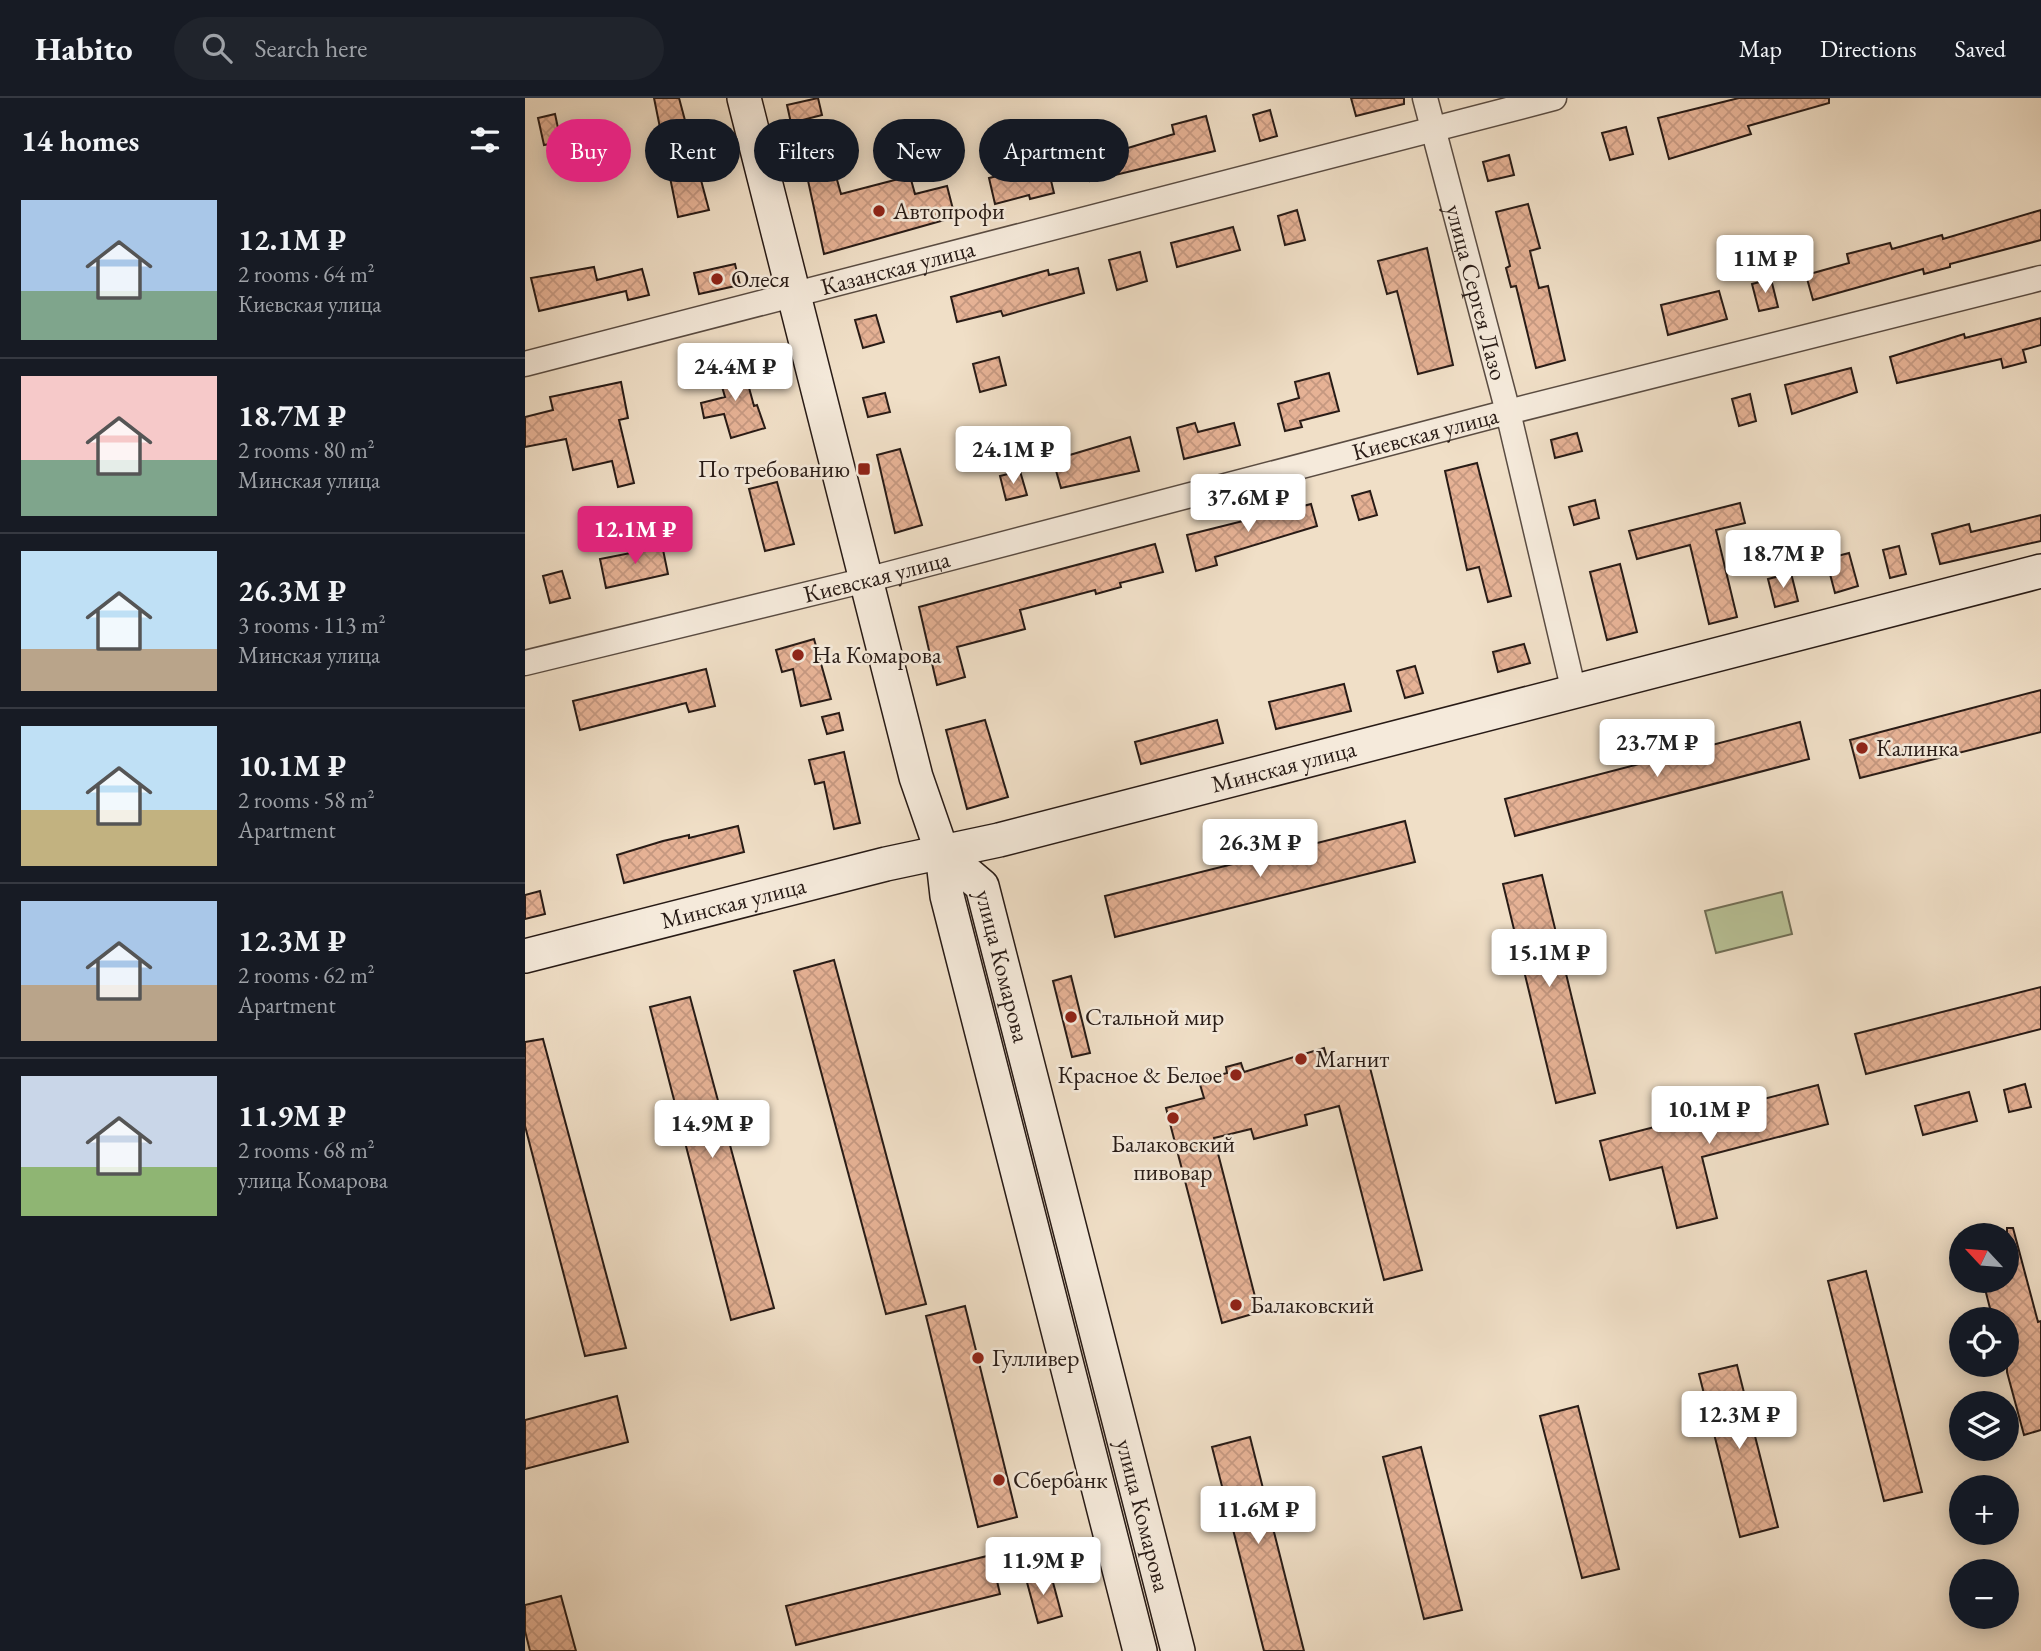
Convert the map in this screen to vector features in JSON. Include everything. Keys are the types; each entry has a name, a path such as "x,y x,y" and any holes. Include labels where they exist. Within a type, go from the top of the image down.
{"main road":[{"path":"744,98 916,777 942,852 947,896 1140,1651"},
{"name":"Минская улица","path":"525,956 1574,692 2041,571"},
{"name":"улица Комарова","path":"942,852 982,886 1178,1651"}],"street":[{"name":"улица Сергея Лазо","path":"1425,98 1508,412 1574,692"},
{"name":"Казанская улица","path":"525,364 1554,98"},
{"name":"Киевская улица","path":"525,663 866,580 1508,412 2041,278"}],"green space":[{"path":"1782,892 1792,934 1716,953 1705,911"}],"building":[{"path":"654,98 679,98 685,119 658,119"},
{"path":"818,98 822,115 790,119 787,105"},
{"path":"1351,98 1404,98 1404,104 1356,116"},
{"path":"1739,98 1829,98 1829,103 1748,126 1751,134 1669,159 1658,118"},
{"path":"1270,110 1277,136 1260,141 1253,115"},
{"path":"555,114 556,119 546,119 546,145 544,145 538,118"},
{"path":"1206,116 1215,151 1129,172 1129,148 1174,134 1172,125"},
{"path":"1626,127 1633,154 1610,160 1602,133"},
{"path":"1509,155 1514,175 1488,181 1483,162"},
{"path":"671,182 702,182 709,210 678,217"},
{"name":"Автопрофи","path":"808,182 838,182 841,194 887,182 912,182 915,194 947,186 955,217 824,254"},
{"path":"990,182 1051,182 1054,193 1030,199 1029,195 995,204"},
{"path":"1528,204 1540,248 1530,251 1539,288 1548,286 1565,360 1536,368 1516,286 1511,287 1506,268 1510,266 1496,212"},
{"path":"1297,210 1305,240 1285,245 1278,216"},
{"path":"2041,210 2041,240 1950,264 1950,267 1924,274 1923,269 1813,300 1806,275 1849,263 1847,254 1890,243 1892,249 1942,235 1943,239"},
{"path":"1233,227 1240,250 1177,267 1171,243"},
{"path":"1427,248 1453,365 1418,374 1397,291 1387,294 1378,261"},
{"path":"1140,252 1147,281 1117,290 1109,260"},
{"name":"Олеся","path":"735,264 740,285 699,294 694,273"},
{"path":"594,267 597,280 642,269 649,295 628,300 626,291 539,311 531,278"},
{"path":"1078,268 1084,293 1003,316 1001,311 957,322 951,297 1048,270 1049,275"},
{"path":"1771,279 1778,307 1759,311 1752,284"},
{"path":"1719,291 1727,319 1668,335 1661,305"},
{"path":"876,315 884,342 863,348 855,320"},
{"path":"2041,318 2041,345 2023,350 2026,362 2003,368 2001,359 1897,383 1890,357 1964,334 1965,338"},
{"path":"999,357 1006,385 980,392 973,364"},
{"path":"742,362 754,406 757,405 765,428 731,438 724,414 704,418 701,403 725,397 717,369"},
{"path":"1851,368 1857,392 1792,414 1785,385"},
{"path":"1329,373 1339,411 1300,421 1302,427 1285,431 1278,404 1299,398 1295,382"},
{"path":"621,382 628,418 619,420 634,483 618,487 612,461 573,470 566,439 525,447 525,417 553,410 550,397"},
{"path":"885,393 890,412 868,417 863,398"},
{"path":"1750,394 1756,421 1739,426 1732,399"},
{"path":"1195,423 1198,432 1234,423 1240,445 1184,459 1177,428"},
{"path":"1577,433 1582,451 1555,458 1551,440"},
{"path":"1130,437 1139,471 1061,488 1053,460"},
{"path":"900,449 922,525 895,533 877,455"},
{"path":"1477,463 1511,596 1488,602 1479,567 1467,570 1445,471"},
{"path":"1020,471 1027,495 1006,500 1000,476"},
{"path":"777,482 794,544 765,551 749,489"},
{"path":"1370,491 1377,515 1359,520 1352,496"},
{"path":"1595,500 1599,518 1574,525 1569,507"},
{"path":"1740,503 1745,523 1716,530 1737,617 1709,624 1690,545 1637,559 1629,531"},
{"path":"1311,504 1317,526 1215,557 1217,565 1196,571 1187,535"},
{"path":"2041,515 2041,541 1940,564 1932,534 1969,524 1971,532"},
{"path":"661,540 668,574 606,588 600,559 646,550 645,543"},
{"path":"1155,544 1163,572 1120,583 1121,587 1096,594 1095,590 1020,610 1025,629 957,647 965,677 937,685 919,607"},
{"path":"1899,546 1906,574 1890,578 1883,550"},
{"path":"1849,553 1858,586 1835,593 1826,559"},
{"path":"1620,564 1637,632 1607,640 1590,572"},
{"path":"562,571 570,598 550,603 543,576"},
{"path":"1791,573 1798,601 1775,607 1768,579"},
{"path":"814,639 831,699 801,706 793,669 782,672 776,650"},
{"path":"1524,644 1530,663 1498,672 1493,652"},
{"path":"1415,666 1423,693 1405,698 1397,671"},
{"path":"706,669 715,706 689,712 686,703 580,730 573,701"},
{"path":"1344,684 1351,711 1276,729 1269,702"},
{"path":"2041,690 2041,732 1860,778 1850,740"},
{"path":"839,713 843,730 827,734 822,717"},
{"path":"985,720 1008,797 967,809 946,730"},
{"path":"1217,720 1223,743 1141,764 1135,742"},
{"path":"1800,722 1809,759 1515,836 1505,799"},
{"path":"844,752 860,823 834,829 824,782 815,784 809,760"},
{"path":"1405,821 1415,862 1115,937 1105,896"},
{"path":"738,826 744,852 624,883 617,855 663,841 689,835 689,838"},
{"path":"1542,875 1595,1093 1556,1103 1503,884"},
{"path":"540,891 545,914 525,919 525,895"},
{"path":"834,960 926,1304 886,1314 794,971"},
{"name":"Стальной мир","path":"1071,976 1090,1053 1072,1057 1053,981"},
{"path":"2041,987 2041,1029 1866,1074 1855,1034"},
{"path":"690,997 774,1308 731,1320 650,1007"},
{"path":"543,1039 626,1348 585,1356 525,1126 525,1042"},
{"path":"1324,1048 1329,1065 1367,1056 1422,1270 1384,1280 1339,1106 1305,1115 1307,1125 1254,1139 1251,1129 1214,1138 1259,1312 1222,1323 1166,1108 1204,1098 1199,1081 1227,1073 1226,1067 1241,1063 1244,1072"},
{"path":"2025,1084 2031,1107 2009,1112 2004,1090"},
{"path":"1818,1085 1828,1124 1702,1157 1717,1218 1677,1228 1662,1167 1610,1180 1600,1141"},
{"path":"1969,1092 1977,1121 1923,1135 1915,1106"},
{"path":"2019,1251 2038,1322 2041,1321 2041,1430 2024,1435 2019,1416 2019,1391 2012,1391 2008,1377 2019,1377 2019,1307 1990,1307 1986,1293 2019,1293"},
{"path":"1866,1271 1922,1492 1884,1501 1828,1281"},
{"path":"965,1306 1017,1517 978,1527 926,1316"},
{"path":"1737,1365 1778,1527 1740,1537 1699,1374"},
{"path":"617,1396 628,1442 525,1469 525,1420"},
{"path":"1578,1406 1619,1569 1582,1578 1540,1416"},
{"path":"1250,1437 1304,1651 1264,1651 1212,1447"},
{"path":"1421,1447 1462,1610 1424,1619 1383,1457"},
{"path":"991,1555 1000,1594 796,1645 786,1606"},
{"path":"1042,1571 1043,1577 1051,1575 1062,1616 1038,1623 1025,1575"},
{"path":"561,1596 576,1651 530,1651 525,1631 525,1605"}],"place":[{"name":"Автопрофи","path":"879,211"},
{"name":"Олеся","path":"717,279"},
{"name":"По требованию","path":"864,469"},
{"name":"На Комарова","path":"798,655"},
{"name":"Калинка","path":"1862,748"},
{"name":"Стальной мир","path":"1071,1017"},
{"name":"Магнит","path":"1301,1059"},
{"name":"Красное & Белое","path":"1236,1075"},
{"name":"Балаковский пивовар","path":"1173,1118"},
{"name":"Балаковский","path":"1236,1305"},
{"name":"Гулливер","path":"978,1358"},
{"name":"Сбербанк","path":"999,1480"}]}
